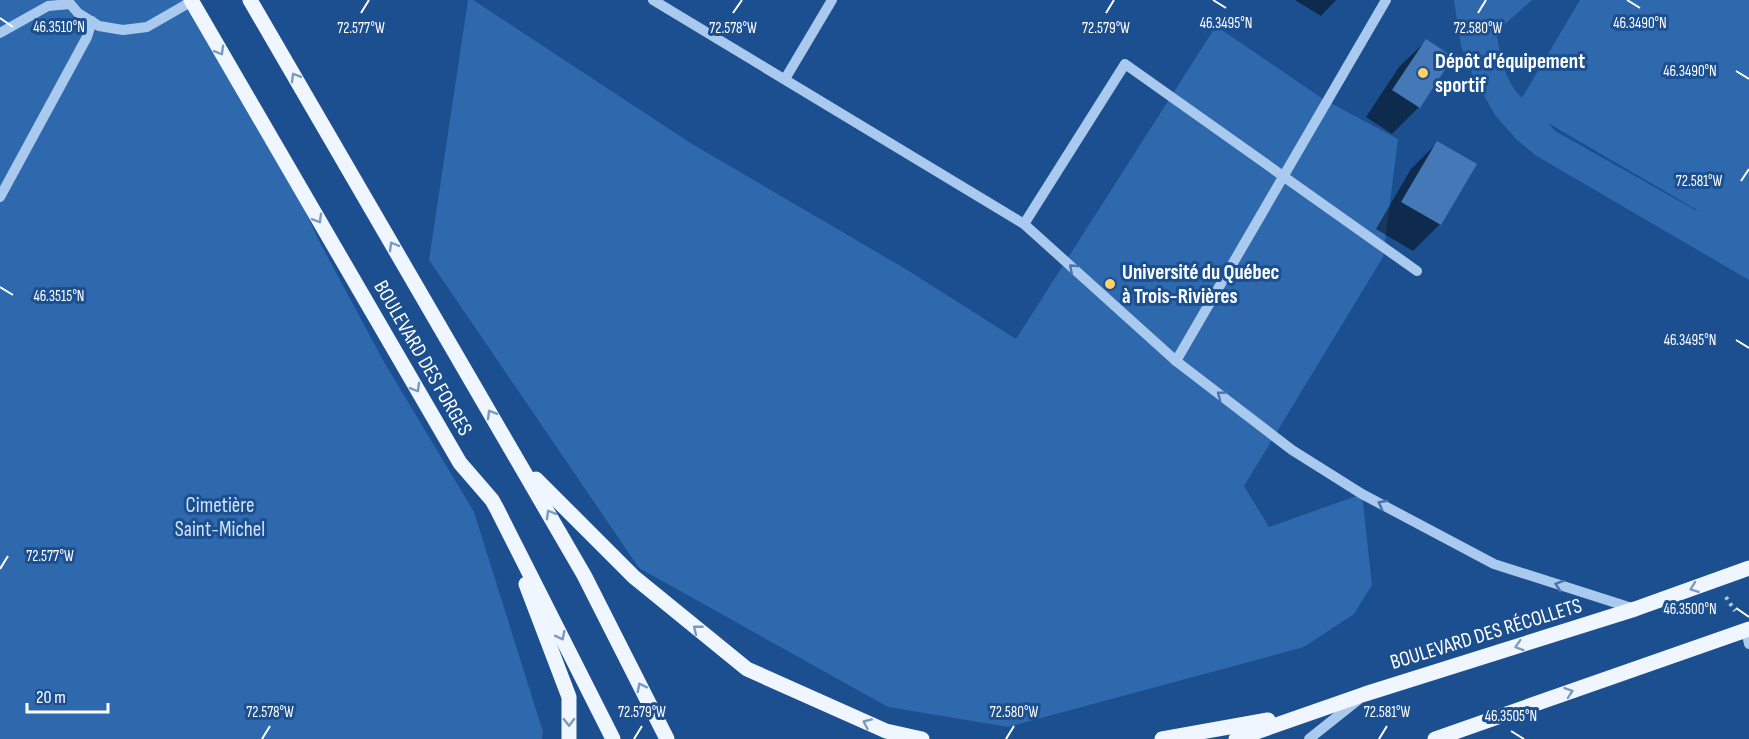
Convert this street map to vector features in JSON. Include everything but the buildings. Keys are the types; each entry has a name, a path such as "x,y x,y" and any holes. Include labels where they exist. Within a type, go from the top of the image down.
{"main road":[{"name":"BOULEVARD DES FORGES","path":"192,0 460,463 492,500 613,739"},
{"name":"BOULEVARD DES FORGES","path":"250,0 584,574 667,739"},
{"path":"521,465 634,577 747,669 886,731 922,739"},
{"path":"497,509 569,697 569,739"},
{"name":"BOULEVARD DES RÉCOLLETS","path":"1236,739 1365,694 1635,609 1749,568"},
{"path":"1435,739 1748,633"},
{"path":"1162,739 1312,712"}],"lane":[{"path":"0,33 48,6 68,2 78,13 99,26 123,30 147,27 192,0"},
{"path":"653,0 1024,224 1176,361 1292,450 1362,494 1494,564 1635,609"},
{"path":"784,80 832,0"},
{"path":"1176,361 1386,0"},
{"path":"0,197 87,37 92,21"},
{"path":"1024,224 1125,64 1417,271"},
{"path":"1310,739 1365,694"}],"path":[{"path":"1716,580 1748,633"}],"green space":[{"name":"Cimetière Saint-Michel","path":"0,0 197,0 251,93 319,241 384,362 474,512 543,732 542,739 0,739"},
{"path":"468,0 473,0 692,144 904,268 1016,339 1216,26 1323,99 1398,139 1383,257 1244,486 1269,527 1362,494 1372,585 1354,614 1304,647 1008,727 888,707 639,568 429,260"},
{"path":"1454,0 1532,0 1496,32 1507,76 1522,98 1580,0 1749,0 1749,280 1535,155 1517,140 1495,115 1474,78 1461,46","holes":["1548,123 1697,210 1555,131"]}],"place":[{"name":"Dépôt d'équipement sportif","path":"1423,73"},
{"name":"Université du Québec à Trois-Rivières","path":"1110,284"}]}
